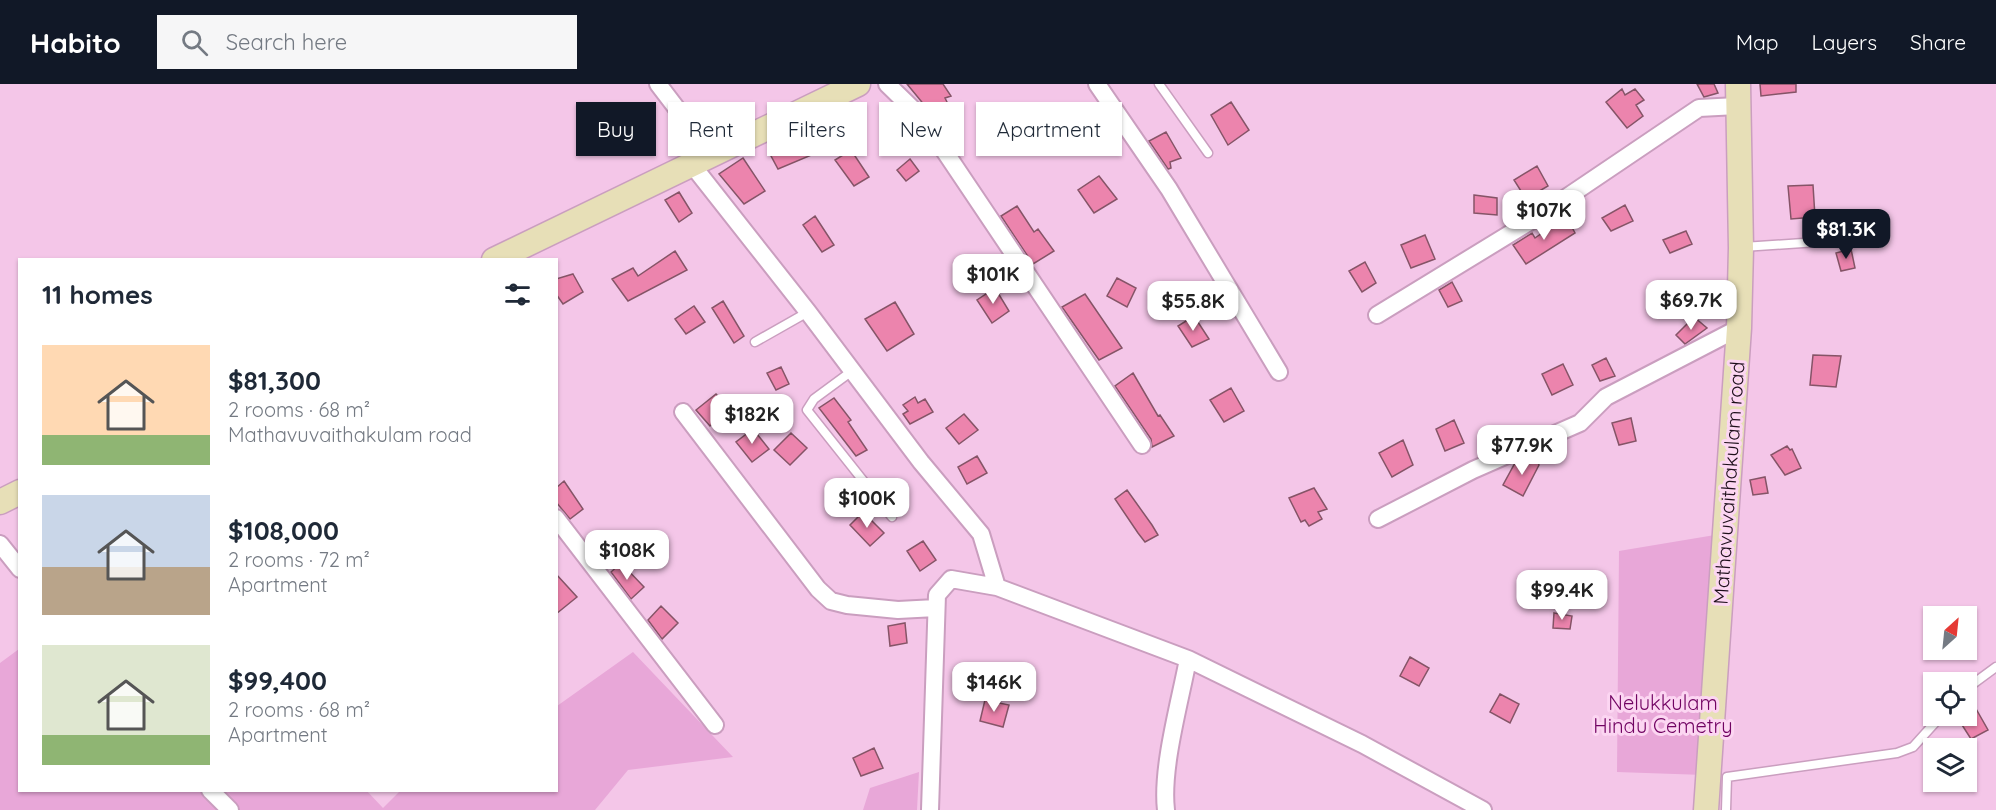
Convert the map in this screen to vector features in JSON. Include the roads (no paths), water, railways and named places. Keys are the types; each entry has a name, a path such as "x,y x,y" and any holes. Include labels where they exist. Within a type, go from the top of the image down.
{"street":[{"path":"658,84 703,161 808,312 921,462 981,534 997,587"},
{"path":"498,258 703,161 858,84"},
{"path":"887,84 923,119 1142,445"},
{"path":"1097,84 1169,189 1278,372"},
{"path":"1377,315 1539,216 1699,108 1738,95"},
{"name":"Mathavuvaithakulam road","path":"1706,810 1739,328 1741,248 1738,95"},
{"path":"1378,519 1473,470 1580,423 1606,397 1739,328"},
{"path":"683,412 811,579 831,601 898,609 936,608"},
{"path":"0,502 18,493"},
{"path":"558,521 715,725"},
{"path":"0,544 18,566"},
{"path":"930,810 936,608 939,590 951,579 997,587 1188,659 1362,744 1483,810"},
{"path":"1166,810 1170,759 1188,659"},
{"path":"212,792 230,810"}],"lane":[{"path":"1159,84 1208,153"},
{"path":"1741,248 1832,241"},
{"path":"755,342 808,312"},
{"path":"852,371 814,399 807,410 892,517"},
{"path":"1977,681 1996,667"},
{"path":"1726,810 1727,777 1897,753 1913,747 1932,726"}],"park label":[{"name":"Nelukkulam Hindu Cemetry","path":"1663,714"}]}
